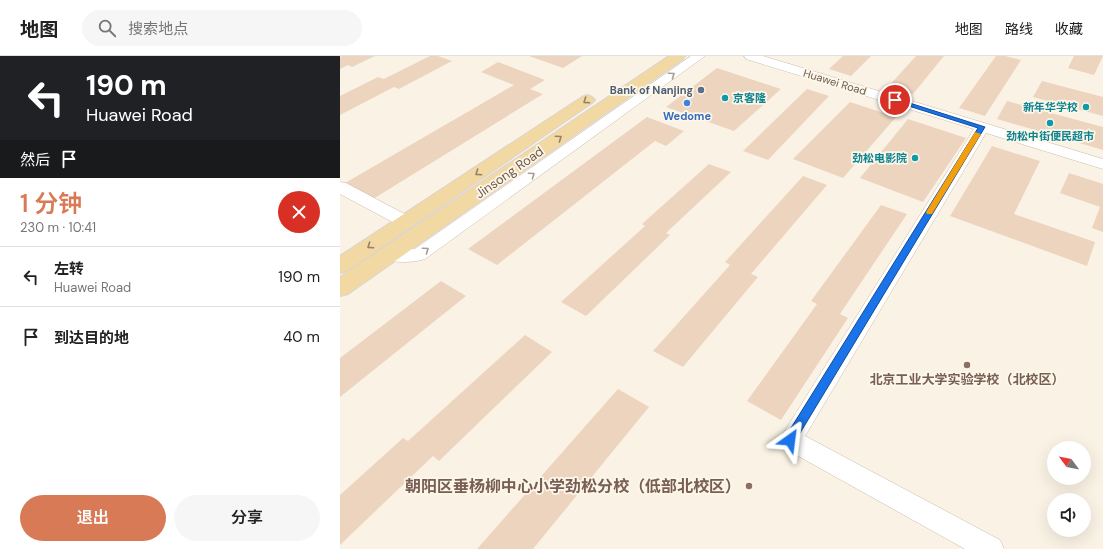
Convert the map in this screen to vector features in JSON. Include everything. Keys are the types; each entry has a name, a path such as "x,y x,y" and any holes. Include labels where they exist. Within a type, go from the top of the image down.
{"main road":[{"name":"Jinsong Road","path":"340,266 653,56"},
{"name":"Jinsong Road","path":"340,288 678,56"}],"street":[{"path":"389,255 419,255 699,56"},
{"name":"Huawei Road","path":"750,56 1103,164"},
{"path":"982,127 790,440 991,549"},
{"path":"340,187 406,222"}],"building":[{"path":"375,56 352,67 348,65 340,69 340,57"},
{"path":"430,56 438,56 452,61 399,89 394,87 340,115 340,96 378,77 384,79"},
{"path":"529,56 582,56 563,68"},
{"path":"843,56 871,56 851,76 829,69"},
{"path":"916,56 944,56 913,94 888,87"},
{"path":"996,56 1005,56 1021,60 985,116 959,108"},
{"path":"1074,56 1103,56 1094,75 1068,68"},
{"path":"498,62 545,80 530,89 543,94 373,199 345,183 514,85 481,72"},
{"name":"京客隆","path":"717,68 781,89 734,131 666,107"},
{"name":"新年华学校","path":"1042,81 1103,97 1103,116 1033,97"},
{"path":"807,89 829,96 768,160 743,151"},
{"name":"劲松中街便民超市","path":"1007,101 1103,127 1103,150 997,119"},
{"path":"850,102 896,117 843,178 793,159"},
{"path":"647,117 684,131 666,146 655,141 497,265 468,249"},
{"name":"劲松电影院","path":"908,119 966,138 923,202 860,178"},
{"path":"992,146 1040,161 1014,214 1095,242 1087,266 950,216"},
{"path":"709,164 731,172 666,233 670,235 586,316 561,302 645,226 642,224"},
{"path":"1069,173 1103,184 1103,232 1092,228 1100,207 1060,193"},
{"path":"803,176 827,185 751,274 758,277 683,367 653,351 730,265 725,262"},
{"path":"881,205 907,214 840,314 848,318 781,420 747,401 817,304 811,301"},
{"path":"441,281 466,296 340,397 340,358"},
{"path":"525,335 552,352 439,461 433,456 340,545 340,495 403,438 408,441"},
{"path":"618,389 649,407 533,549 477,549"}],"slow traffic":[{"path":"929,212 977,134"}],"place":[{"name":"Bank of Nanjing","path":"701,90"},
{"name":"京客隆","path":"725,98"},
{"name":"Wedome","path":"687,103"},
{"name":"新年华学校","path":"1086,107"},
{"name":"劲松中街便民超市","path":"1050,123"},
{"name":"劲松电影院","path":"915,158"},
{"name":"北京工业大学实验学校（北校区）","path":"967,365"},
{"name":"朝阳区垂杨柳中心小学劲松分校（低部北校区）","path":"749,486"}],"route":[{"path":"790,440 982,127 895,100"}]}
